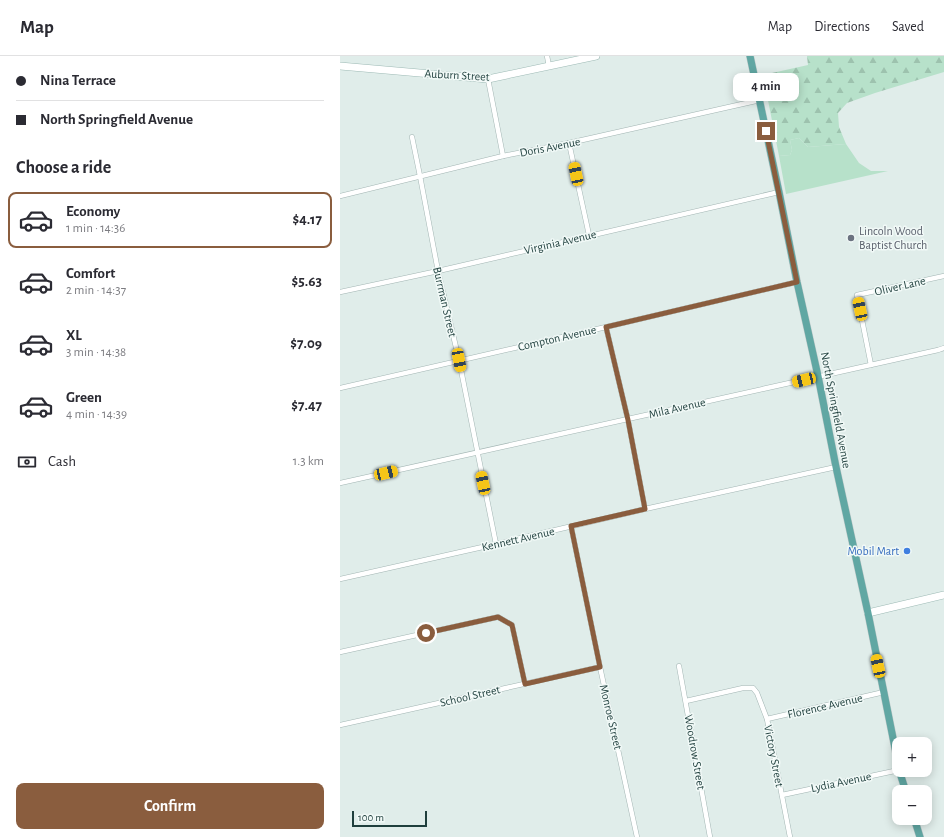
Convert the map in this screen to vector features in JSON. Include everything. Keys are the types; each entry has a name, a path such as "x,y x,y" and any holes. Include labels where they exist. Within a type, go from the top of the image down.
{"main road":[{"name":"Auburn Street","path":"340,66 488,79 596,56"},
{"name":"North Springfield Avenue","path":"750,56 868,613 893,737"},
{"path":"868,613 944,595"},
{"path":"916,825 919,836"}],"street":[{"path":"547,56 550,66"},
{"path":"488,79 503,156"},
{"name":"Doris Avenue","path":"340,196 503,156 569,143 760,100"},
{"name":"Burrman Street","path":"412,137 438,271 459,360 496,544"},
{"path":"569,143 589,235"},
{"name":"Virginia Avenue","path":"340,292 438,271 779,192"},
{"name":"Oliver Lane","path":"871,365 856,295 944,276"},
{"name":"Compton Avenue","path":"340,388 797,282"},
{"path":"606,327 628,420 645,509"},
{"name":"Mila Avenue","path":"340,483 628,420 944,348"},
{"name":"Kennett Avenue","path":"340,579 836,467"},
{"name":"Monroe Street","path":"571,526 637,837"},
{"path":"340,652 498,617 512,625 525,684"},
{"name":"Woodrow Street","path":"679,666 710,837"},
{"name":"School Street","path":"340,725 600,667"},
{"name":"Victory Street","path":"686,701 743,688 753,688 758,693 767,719 790,837"},
{"name":"Florence Avenue","path":"767,719 884,692"},
{"name":"Lydia Avenue","path":"782,795 892,771"}],"green space":[{"path":"807,56 944,56 944,72 847,103 838,113 839,127 846,144 808,147 799,138 790,140 792,150 790,155 779,156 763,75 808,65"},
{"path":"799,138 808,147 846,144 859,163 871,171 888,171 786,194 779,156 790,155 792,150 790,140"}],"place":[{"name":"Lincoln Wood Baptist Church","path":"851,238"},
{"name":"Mobil Mart","path":"907,551"}],"route":[{"path":"426,633 498,617 512,625 525,684 600,667 571,526 645,509 628,420 606,327 797,282 766,131"}]}
